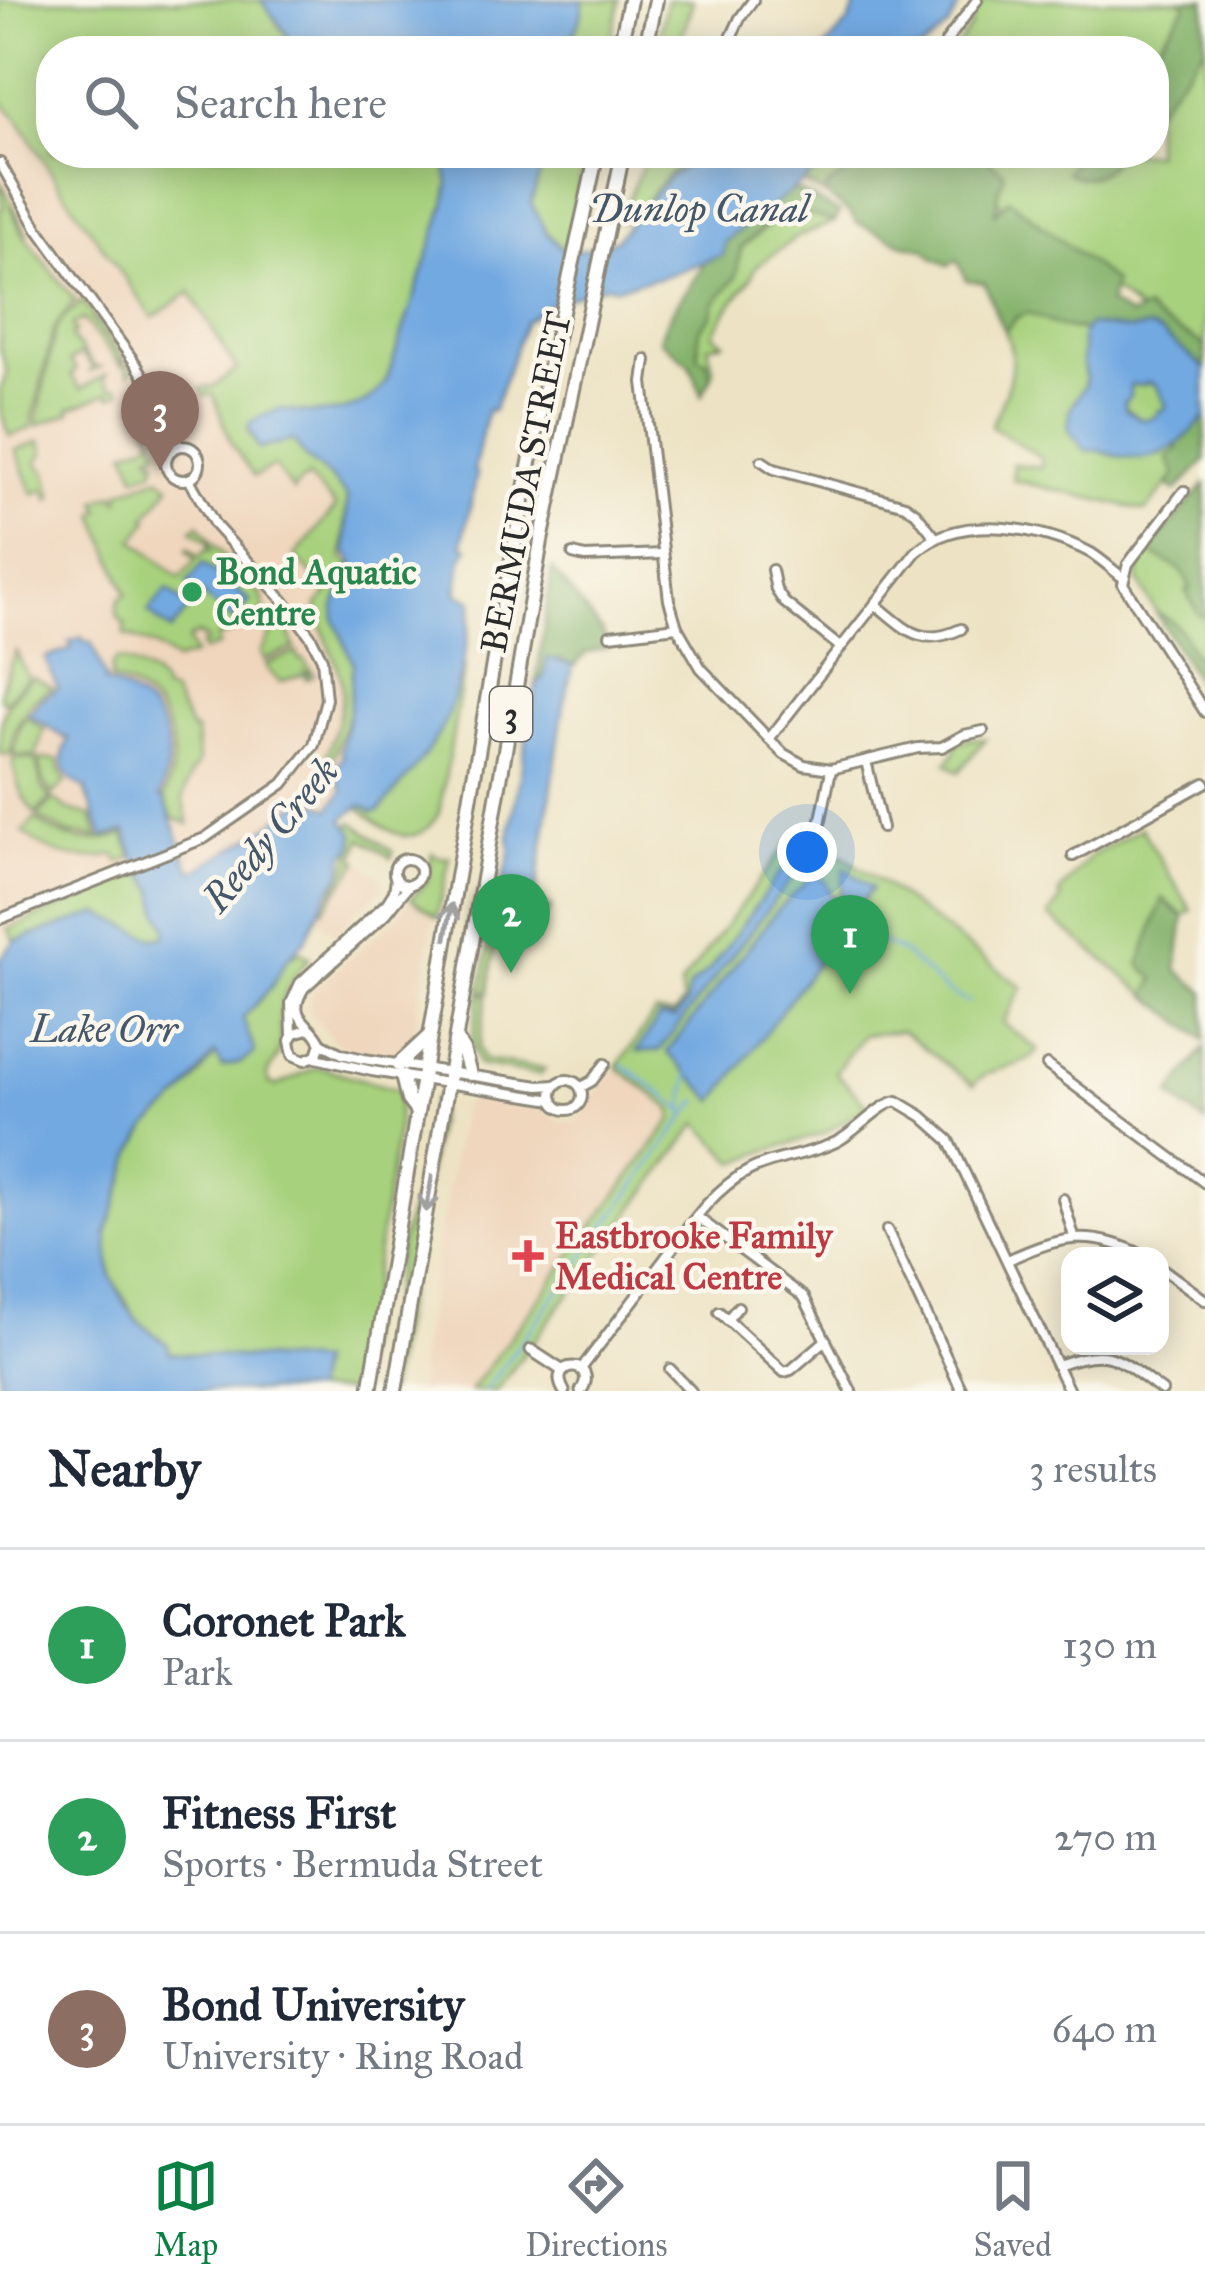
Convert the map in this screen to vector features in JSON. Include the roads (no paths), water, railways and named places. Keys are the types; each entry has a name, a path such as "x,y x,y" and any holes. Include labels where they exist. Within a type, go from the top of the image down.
{"main road":[{"path":"622,36 630,0"},
{"path":"648,36 656,0"},
{"name":"BERMUDA STREET","path":"370,1391 519,517 594,168"},
{"name":"BERMUDA STREET","path":"395,1391 541,541 620,168"},
{"path":"417,1112 408,1100 400,1070 429,1036"},
{"path":"456,1039 470,1074"}],"street":[{"path":"732,36 753,0"},
{"path":"950,36 977,0"},
{"path":"0,163 38,229 144,376 178,446"},
{"path":"646,360 643,382 669,600 676,627 700,668 784,754 803,765 831,769 918,748 942,747 983,731"},
{"path":"178,446 194,449 200,460 198,471 189,479 174,477 166,468 169,453 178,446"},
{"path":"762,461 774,469 904,505 935,537"},
{"path":"0,919 205,838 288,780 314,745 326,699 322,659 284,601 209,516 189,479"},
{"path":"1184,491 1122,577 1205,712"},
{"path":"769,739 916,552 935,537 991,526 1027,533 1069,543 1096,556 1122,577"},
{"path":"573,554 663,554"},
{"path":"772,570 784,602 841,647"},
{"path":"875,604 910,632 926,638 962,629"},
{"path":"610,635 676,627"},
{"path":"866,761 882,828"},
{"path":"816,844 831,769"},
{"path":"1073,856 1205,782"},
{"path":"314,1058 321,1043 301,1020 298,1006 304,988 417,880 420,872 412,860 398,863 394,870 394,892 387,904 300,983 290,1011 290,1046 293,1055 305,1060 449,1078 553,1100 563,1109 575,1108 583,1096 568,1080 538,1086 470,1074 449,1078"},
{"path":"396,878 410,884"},
{"path":"292,1036 308,1029"},
{"path":"321,1043 342,1054 400,1070"},
{"path":"580,1088 605,1064"},
{"path":"1047,1065 1205,1183"},
{"path":"553,1100 556,1085"},
{"path":"581,1369 722,1190 749,1170 840,1141 887,1103 897,1101 950,1140 1069,1391"},
{"path":"1064,1199 1073,1237"},
{"path":"697,1217 804,1297 851,1391"},
{"path":"887,1230 959,1390"},
{"path":"1008,1260 1073,1237 1123,1247"},
{"path":"1169,1274 1205,1300"},
{"path":"727,1320 739,1307"},
{"path":"719,1312 784,1372 827,1339"},
{"path":"531,1350 563,1371"},
{"path":"1057,1365 1084,1355 1111,1357 1162,1391"},
{"path":"564,1391 559,1379 563,1371 581,1369"},
{"path":"581,1369 587,1380 584,1390"},
{"path":"670,1369 692,1391"}],"water":[{"path":"261,0 583,0 571,36 288,35"},
{"path":"858,0 962,0 948,27 938,36 836,36 849,22"},
{"name":"Lake Orr","path":"446,168 542,168 531,203 546,232 565,251 615,240 669,177 683,168 819,168 725,241 723,255 662,277 605,285 549,304 525,322 493,411 487,410 474,471 462,545 468,548 457,593 473,601 460,676 440,732 380,810 361,805 343,819 354,833 354,847 345,854 341,874 306,939 243,1018 255,1053 222,1067 215,1053 184,1094 148,1127 133,1153 107,1233 111,1276 137,1320 168,1345 170,1353 318,1362 313,1391 0,1391 0,959 15,941 99,913 153,938 165,937 167,928 155,890 135,860 126,831 103,837 87,789 67,775 63,762 69,738 28,714 58,688 45,658 72,649 69,642 83,637 85,643 91,641 104,682 140,700 152,712 161,725 168,758 160,797 194,872 306,797 330,809 343,790 334,770 343,756 353,663 334,607 354,563 346,552 347,497 293,440 259,449 248,425 278,409 339,411 378,392 387,379 449,184"},
{"path":"1089,325 1160,332 1205,368 1205,417 1159,454 1136,458 1086,451 1068,429 1070,410 1085,385 1082,333","holes":["1130,385 1156,385 1166,405 1156,417 1142,420 1125,409"]},
{"path":"203,563 250,601 234,621 187,583"},
{"path":"167,589 190,607 171,631 148,612"},
{"path":"547,658 573,665 536,893 501,888 536,685 544,678"},
{"path":"792,861 798,870 659,1051 637,1051 659,1017 675,1018 686,1004 689,987 711,968"},
{"path":"845,868 872,888 715,1101 667,1052 777,910 812,877 824,879 833,898 840,897"}],"waterway":[{"path":"846,926 868,937"},
{"path":"878,941 905,954 946,990 970,1002"},
{"path":"485,1391 686,1116 623,1065"},
{"path":"684,1107 689,1073"},
{"path":"688,1113 699,1101"}],"place":[{"name":"Bond University","path":"160,470"},
{"name":"Bond Aquatic Centre","path":"192,592"},
{"name":"Fitness First","path":"511,973"},
{"name":"Coronet Park","path":"850,994"},
{"name":"Eastbrooke Family Medical Centre","path":"528,1256"}],"water label":[{"name":"Dunlop Canal","path":"699,208"},
{"name":"Reedy Creek","path":"270,834"}]}
